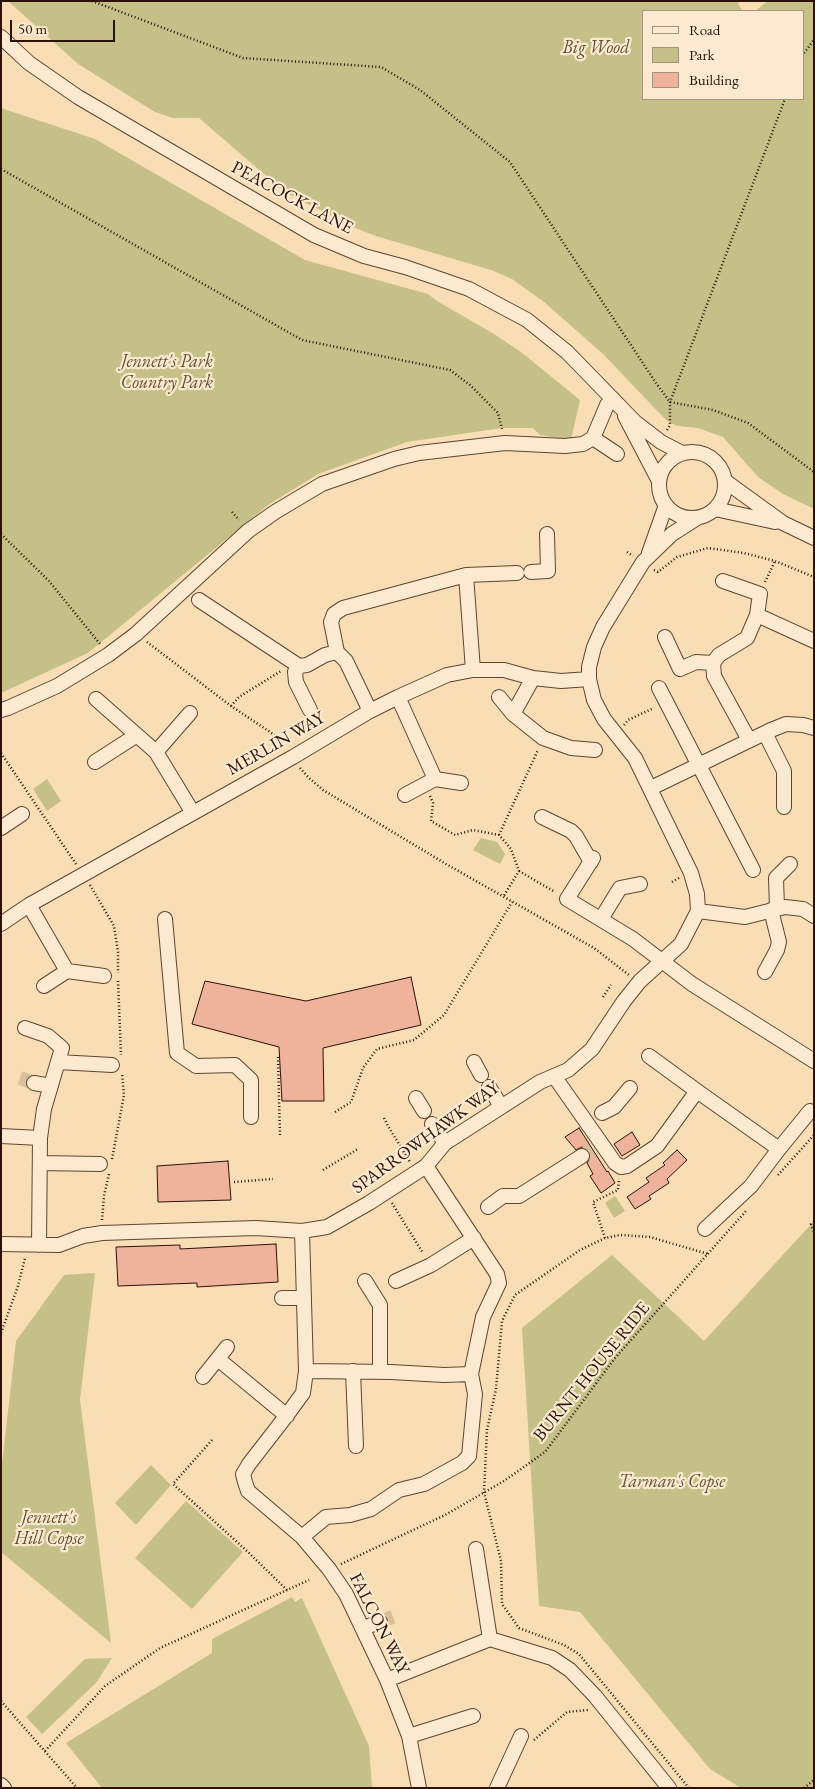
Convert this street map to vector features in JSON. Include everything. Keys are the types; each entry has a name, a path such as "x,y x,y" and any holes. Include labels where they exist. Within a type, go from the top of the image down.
{"street":[{"name":"PEACOCK LANE","path":"1,37 29,63 78,97 314,235 364,256 415,270 469,290 527,320 567,352 616,403 661,442 682,453"},
{"name":"PEACOCK LANE","path":"616,403 659,481"},
{"path":"1,710 57,686 108,655 136,634 248,531 302,495 338,477 394,458 419,453 505,443 576,446 593,438 607,405 616,403"},
{"path":"593,438 617,454"},
{"path":"648,556 672,534 715,509 723,496 725,481 723,472 718,464 710,457 701,453 682,453 674,457 662,472 659,481 660,490 666,505 680,516 697,518"},
{"path":"725,481 783,523 814,538"},
{"path":"666,505 648,556 603,627 594,647 589,667 589,679 594,700 604,719 635,758 651,788 691,873 697,894 698,911 738,917 754,915 774,909 795,907 803,909 814,916"},
{"path":"715,509 783,523"},
{"path":"370,711 346,661 337,652 331,622 337,611 466,575 548,571 547,534"},
{"path":"466,575 473,670"},
{"path":"722,581 760,594 757,615 747,638 719,655 713,663 714,676 749,740"},
{"path":"199,600 296,665 307,666 325,655 337,652"},
{"path":"757,615 814,641"},
{"path":"665,637 680,669 696,662 713,663"},
{"path":"296,665 296,682 310,710"},
{"name":"MERLIN WAY","path":"1,924 29,906 293,757 370,711 447,675 473,670 504,670 533,678 561,682 589,679"},
{"path":"513,714 533,678"},
{"path":"660,688 753,870"},
{"path":"398,697 430,782"},
{"path":"499,697 513,714 543,738 571,748 595,750"},
{"path":"96,699 156,752 193,813"},
{"path":"156,752 190,714"},
{"path":"651,788 786,724 814,728"},
{"path":"765,733 784,771 784,806"},
{"path":"95,762 137,735"},
{"path":"405,795 430,782 461,783"},
{"path":"1,828 22,814"},
{"path":"542,817 572,831 592,860 568,899 634,939 692,984 814,1061"},
{"path":"765,972 777,950 778,942 774,909 776,878 790,864"},
{"path":"600,919 620,888 640,884"},
{"path":"29,906 67,971"},
{"name":"SPARROWHAWK WAY","path":"1,1244 59,1245 83,1236 102,1233 256,1228 302,1231 327,1228 422,1169 445,1143 501,1106 540,1082 568,1070 592,1049 640,982 681,944 698,911"},
{"path":"165,919 177,1053 196,1066 235,1065 251,1080 251,1116"},
{"path":"44,986 67,971 104,976"},
{"path":"24,1028 48,1036 62,1048 44,1109 40,1138 39,1245"},
{"path":"649,1056 778,1149"},
{"path":"58,1062 112,1065"},
{"path":"474,1062 481,1075"},
{"path":"554,1076 595,1118 592,1150"},
{"path":"34,1083 51,1086"},
{"path":"489,1087 501,1106"},
{"path":"595,1118 614,1106 630,1088"},
{"path":"592,1150 621,1166 627,1166 657,1146 697,1090"},
{"path":"416,1098 424,1111"},
{"path":"705,1229 751,1186 778,1149 810,1111"},
{"path":"432,1124 445,1143"},
{"path":"1,1136 40,1138"},
{"path":"488,1207 503,1196 518,1196 592,1150"},
{"path":"40,1163 100,1164"},
{"path":"302,1537 326,1517 350,1515 371,1509 399,1490 424,1484 462,1463 469,1456 475,1394 471,1374 483,1317 499,1283 498,1274 474,1238 422,1169"},
{"name":"FALCON WAY","path":"302,1231 306,1371 303,1393 249,1464 244,1474 244,1482 248,1491 302,1537 342,1588 364,1628 409,1736 419,1788"},
{"path":"396,1281 431,1265 474,1238"},
{"path":"365,1281 380,1305 380,1372"},
{"path":"282,1298 304,1298"},
{"path":"203,1377 227,1347"},
{"path":"218,1358 287,1416"},
{"path":"306,1371 471,1374"},
{"path":"353,1372 356,1446"},
{"path":"476,1549 490,1639"},
{"path":"364,1628 380,1622"},
{"path":"387,1680 490,1639 552,1658 570,1670 598,1701 669,1788"},
{"path":"409,1736 473,1716"},
{"path":"497,1788 519,1740"}],"path":[{"path":"92,1 243,58 380,67 420,90 510,162 656,384 670,402 713,410 748,423 814,472"},
{"path":"805,52 814,40"},
{"path":"664,435 670,425 670,402 785,100"},
{"path":"1,170 302,340 450,370 470,385 498,413 505,443"},
{"path":"1,534 49,581 108,655"},
{"path":"658,572 677,557 708,548 744,553 775,561 814,577"},
{"path":"760,594 775,561"},
{"path":"136,634 231,706 276,736 286,746"},
{"path":"231,706 239,697 296,665"},
{"path":"628,720 667,703"},
{"path":"499,835 543,738"},
{"path":"1,753 74,862"},
{"path":"302,770 323,790 437,859 594,948 622,970"},
{"path":"430,782 433,803 431,821 454,835 473,830 499,835 511,849 519,871 568,899"},
{"path":"503,897 519,871"},
{"path":"335,1112 352,1102 363,1068 376,1049 414,1040 444,1015 512,902"},
{"path":"603,997 611,985"},
{"path":"278,1057 280,1137"},
{"path":"384,1118 388,1126 422,1169"},
{"path":"323,1170 358,1149"},
{"path":"621,1166 618,1190 593,1202 605,1238 580,1250 515,1295 502,1321 496,1389 487,1430 484,1492 501,1561 502,1604 518,1628 564,1645 580,1654 689,1788"},
{"path":"234,1182 273,1179"},
{"path":"391,1201 431,1265"},
{"path":"814,1222 811,1224 814,1232"},
{"name":"BURNT HOUSE RIDE","path":"337,1566 445,1515 504,1481 545,1452 615,1358 708,1254 650,1238 620,1234 605,1238"},
{"path":"1,1333 18,1286 26,1256"},
{"path":"212,1440 173,1484 287,1590"},
{"path":"45,1751 105,1686 160,1648 309,1580"},
{"path":"519,1740 528,1746 568,1712 587,1711 611,1690"},
{"path":"1,1701 77,1788"},
{"path":"804,1788 814,1780"}],"green space":[{"name":"Big Wood","path":"8,1 737,1 742,10 642,10 642,100 805,100 805,10 756,10 768,1 814,1 814,509 783,494 758,477 723,437 698,428 677,426 666,420 603,354 544,302 512,279 491,270 358,229 286,193 199,118 173,118 155,112 78,64"},
{"name":"Jennett's Park Country Park","path":"1,108 95,139 305,260 428,294 521,352 580,400 571,440 540,435 533,428 502,428 407,442 318,474 268,505 88,653 1,693"},
{"path":"47,779 61,801 47,811 33,789"},
{"path":"481,838 497,842 505,854 500,864 473,850"},
{"path":"615,1196 625,1211 614,1218 605,1203"},
{"name":"Tarman's Copse","path":"814,1221 814,1788 741,1788 710,1769 580,1612 539,1606 522,1328 612,1255 704,1341"},
{"name":"Jennett's Hill Copse","path":"95,1273 80,1400 111,1643 1,1552 1,1473 16,1341 64,1275"},
{"path":"151,1465 171,1485 136,1525 115,1503"},
{"path":"186,1501 243,1552 192,1609 135,1558"},
{"path":"292,1597 295,1602 302,1598 369,1746 372,1788 102,1788 66,1743 212,1653 212,1639"},
{"path":"112,1658 96,1683 42,1734 26,1717 85,1659"}],"building":[{"path":"411,977 421,1025 323,1048 324,1101 282,1101 279,1047 192,1024 205,981 306,1001"},
{"path":"579,1128 615,1183 601,1193 590,1176 593,1174 587,1163 591,1156 589,1151 582,1147 576,1150 565,1137"},
{"path":"632,1132 640,1145 622,1156 614,1144"},
{"path":"677,1150 687,1160 667,1179 669,1183 649,1196 651,1199 635,1209 627,1197 649,1182 646,1178 665,1165 663,1163"},
{"path":"228,1161 231,1200 158,1202 157,1166"},
{"path":"276,1244 278,1282 197,1287 197,1283 118,1286 116,1247 180,1245 180,1249"}],"tunnel":[{"path":"20,1078 34,1083"},
{"path":"582,1156 592,1150"},
{"path":"380,1622 395,1616"}]}
